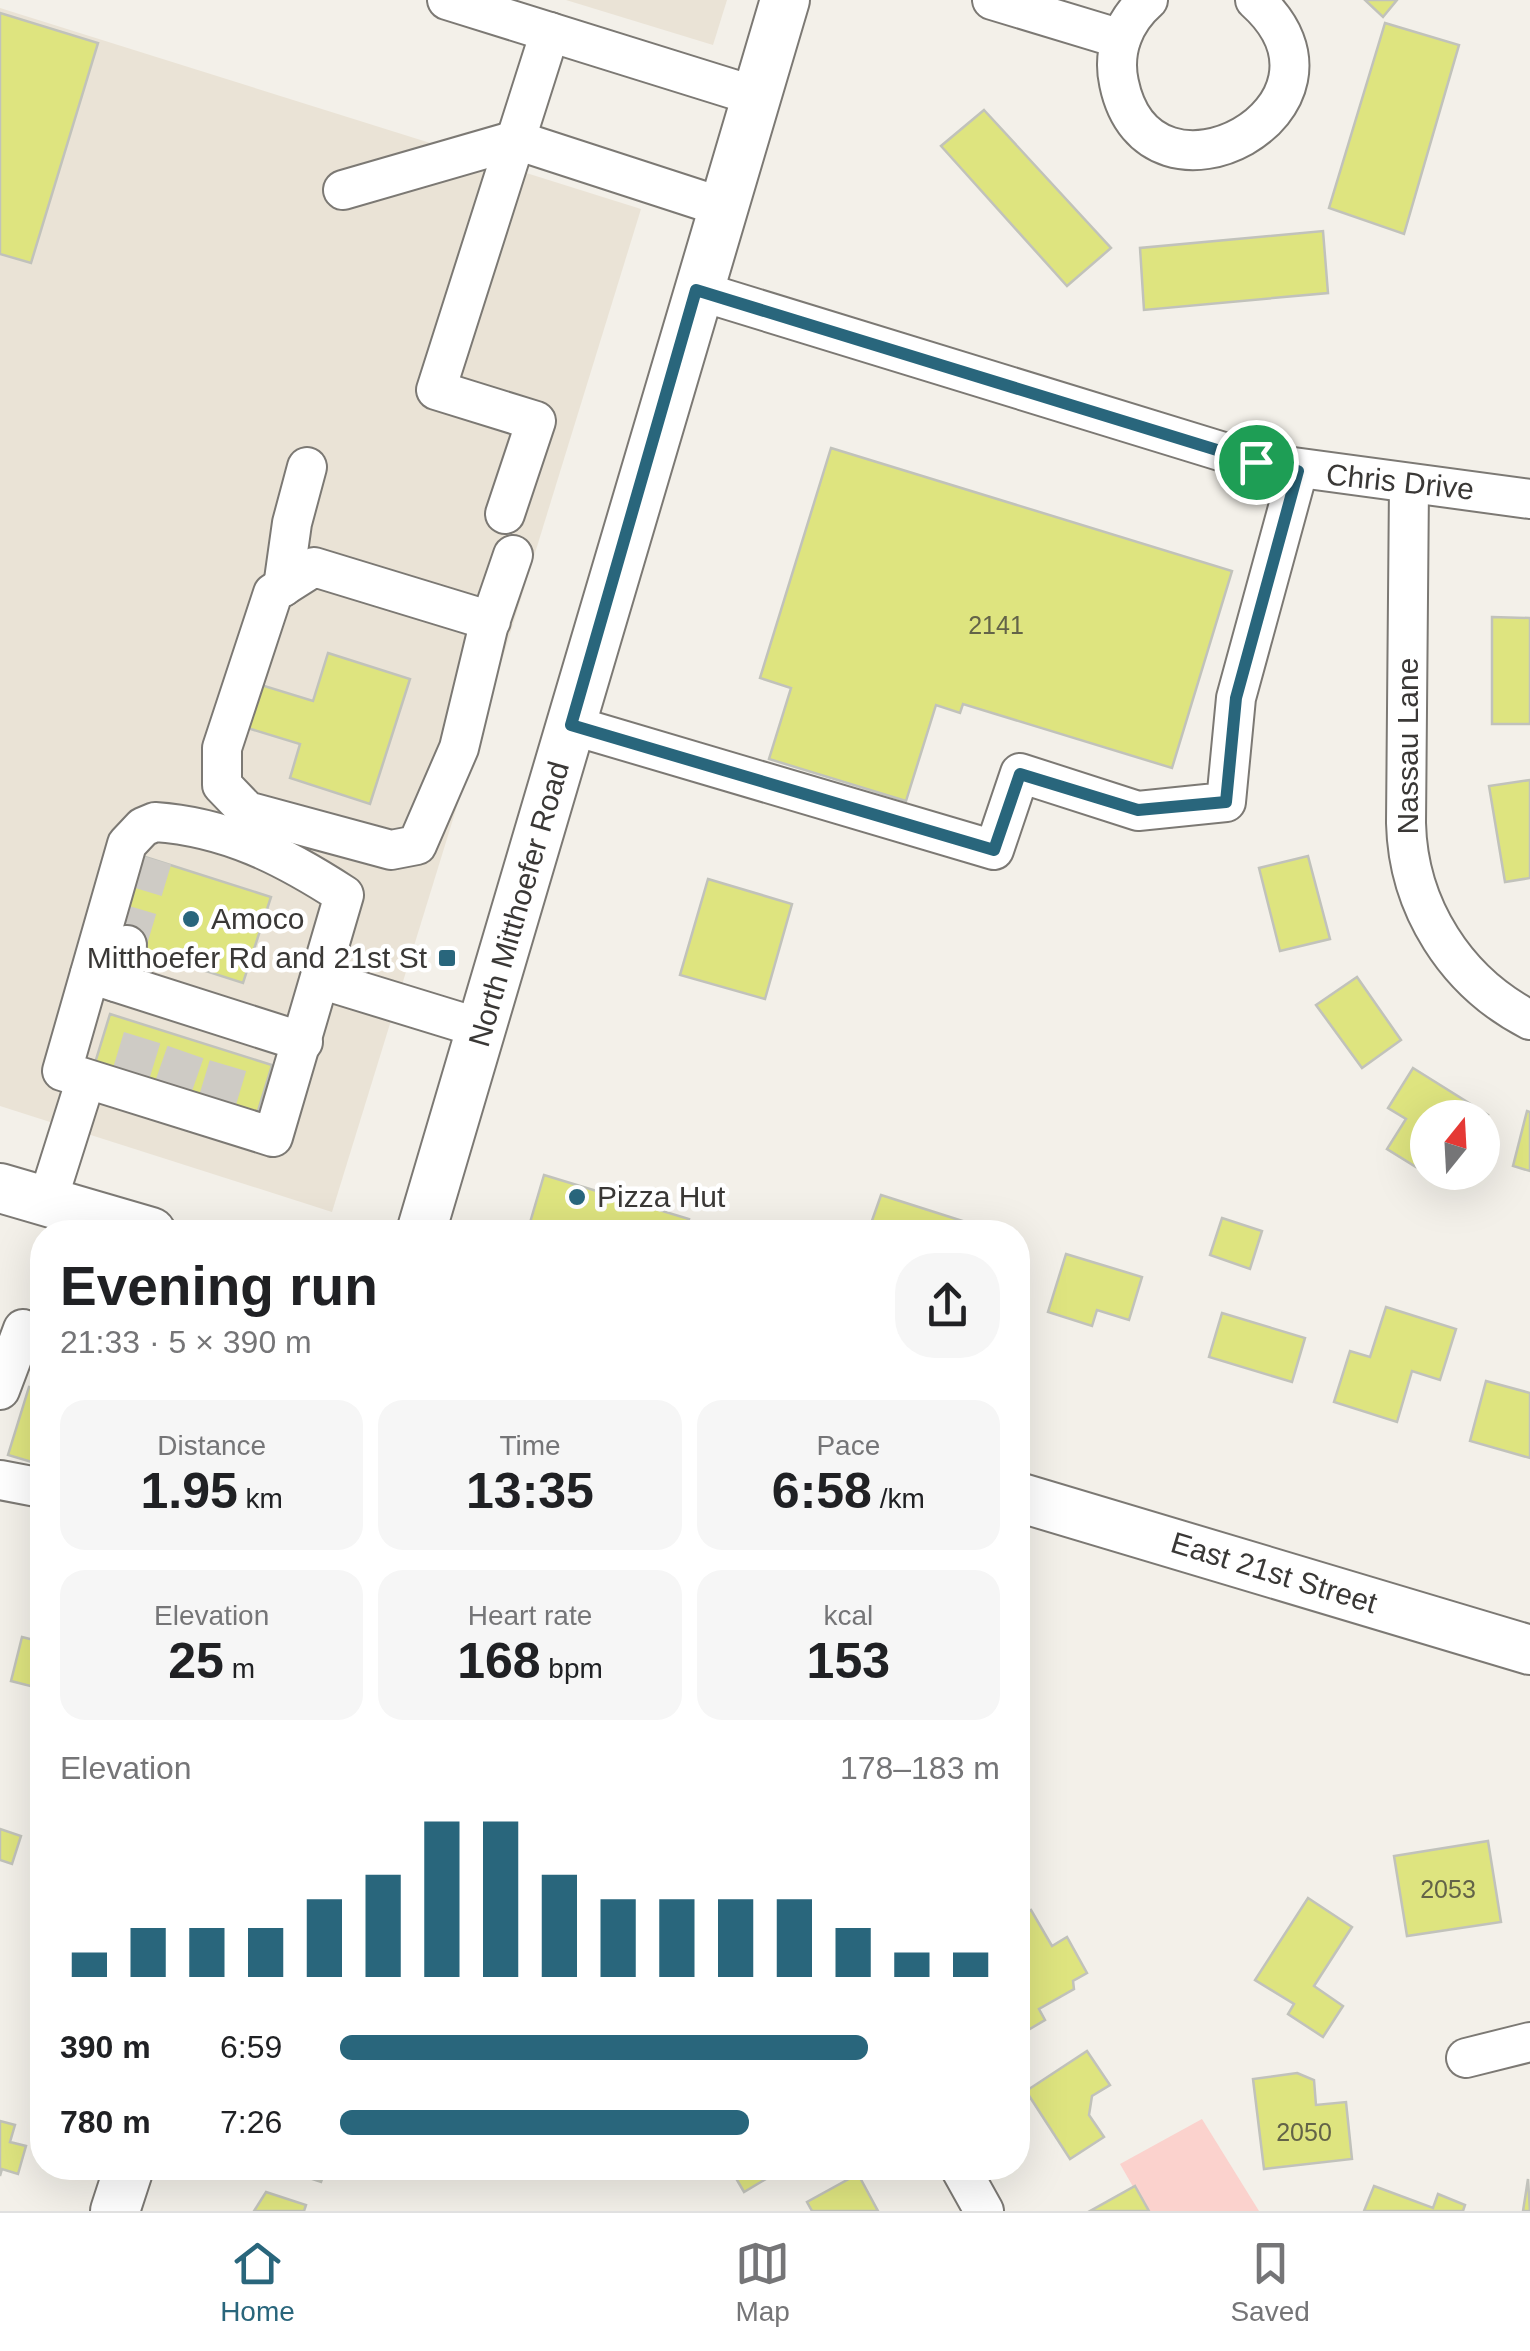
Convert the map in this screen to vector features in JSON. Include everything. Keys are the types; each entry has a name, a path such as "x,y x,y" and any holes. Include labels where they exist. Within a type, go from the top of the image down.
{"main road":[{"name":"North Mitthoefer Road","path":"426,1220 696,290 785,0"},
{"path":"0,1188 113,1220"},
{"name":"East 21st Street","path":"1030,1501 1530,1650"},
{"path":"115,2211 124,2180"}],"street":[{"path":"447,0 755,96"},
{"path":"992,0 1121,39"},
{"path":"1148,0 1121,39 1116,64 1120,90 1140,124 1162,140 1186,149 1226,147 1250,136 1269,118 1285,82 1286,57 1280,32 1255,0"},
{"path":"505,514 536,421 436,390 550,32"},
{"path":"343,190 516,140 722,207"},
{"name":"Chris Drive","path":"696,290 1237,456 1298,471 1409,485 1446,485 1530,498"},
{"path":"283,586 292,523 307,467"},
{"path":"571,725 994,850 1020,774 1138,810 1226,802 1236,698 1298,471"},
{"name":"Nassau Lane","path":"1409,485 1406,823 1413,873 1430,922 1448,951 1482,989 1530,1020"},
{"path":"490,621 314,567 273,593 222,748 222,785 247,811 390,850 417,845 459,748 490,621 512,555"},
{"path":"103,978 127,844 143,826 155,822 195,825 284,856 344,895 274,1137 171,1096 129,1083 86,1079 62,1071 103,978 127,945"},
{"path":"154,860 158,843 195,825"},
{"path":"103,978 151,1010 194,1024 237,1037 303,1042"},
{"path":"320,979 482,1029"},
{"path":"48,1199 86,1079"},
{"path":"0,1390 23,1329"},
{"path":"0,1480 30,1486"},
{"path":"1466,2058 1530,2042"},
{"path":"967,2180 984,2211"}],"shaded area":[{"path":"566,0 727,0 713,45"},
{"path":"0,8 641,209 332,1212 0,1106"},
{"path":"1202,2119 1259,2211 1147,2211 1120,2164"}],"building":[{"path":"1365,0 1397,0 1383,17"},
{"path":"0,13 98,43 31,263 0,254"},
{"path":"1385,23 1459,45 1404,234 1329,208"},
{"path":"984,110 1111,248 1067,286 941,146"},
{"path":"1323,231 1328,293 1144,310 1140,248"},
{"path":"831,448 1232,571 1172,768 963,704 960,713 936,705 906,801 769,759 791,688 760,678"},
{"path":"1492,617 1530,618 1530,724 1492,724"},
{"path":"328,653 410,679 370,804 290,778 300,744 244,727 258,684 313,701"},
{"path":"1530,780 1530,878 1505,882 1489,786"},
{"name":"Amoco","path":"139,855 271,897 243,983 112,941"},
{"path":"1308,856 1330,939 1280,951 1259,868"},
{"path":"708,879 792,904 765,999 680,975"},
{"path":"1357,977 1401,1040 1362,1068 1316,1005"},
{"path":"110,1014 272,1065 257,1114 95,1063"},
{"path":"1413,1068 1464,1100 1410,1100 1410,1163 1387,1149 1406,1119 1388,1108"},
{"path":"1527,1111 1530,1112 1530,1171 1513,1166"},
{"name":"Pizza Hut","path":"544,1175 689,1219 689,1220 531,1220"},
{"path":"881,1195 959,1220 872,1220"},
{"path":"1222,1218 1262,1231 1250,1269 1210,1255"},
{"path":"1066,1254 1142,1277 1129,1320 1097,1310 1092,1326 1048,1312"},
{"path":"1386,1307 1456,1329 1440,1380 1412,1371 1397,1422 1334,1402 1350,1351 1370,1357"},
{"path":"1222,1313 1305,1338 1292,1382 1209,1357"},
{"path":"1486,1381 1530,1393 1530,1458 1470,1441"},
{"path":"29,1387 30,1387 30,1461 8,1455"},
{"path":"22,1637 30,1639 30,1686 11,1681"},
{"path":"0,1829 21,1836 12,1864 0,1860"},
{"path":"1488,1841 1501,1922 1407,1936 1394,1856"},
{"path":"1308,1898 1352,1927 1314,1986 1343,2006 1323,2037 1288,2014 1294,2004 1255,1980"},
{"path":"1030,1911 1052,1946 1067,1937 1087,1973 1073,1981 1074,1989 1039,2009 1045,2020 1030,2029"},
{"path":"1087,2051 1110,2085 1092,2096 1089,2115 1104,2137 1070,2159 1030,2097 1030,2088"},
{"path":"1297,2073 1314,2080 1316,2105 1346,2102 1352,2159 1264,2169 1253,2079"},
{"path":"0,2121 15,2125 10,2142 26,2146 18,2174 2,2169 0,2176"},
{"path":"1528,2179 1530,2211 1523,2211"},
{"path":"737,2180 764,2180 744,2192"},
{"path":"847,2180 861,2180 878,2211 812,2211 807,2202"},
{"path":"1135,2186 1149,2211 1090,2211"},
{"path":"1374,2186 1433,2208 1438,2194 1465,2205 1463,2211 1364,2211"},
{"path":"266,2192 306,2205 304,2211 254,2211"}],"tunnel":[{"path":"127,945 153,859"},
{"path":"131,1074 146,1025"},
{"path":"173,1088 190,1039"},
{"path":"217,1102 232,1052"}],"place":[{"name":"Amoco","path":"191,919"},
{"name":"Mitthoefer Rd and 21st St","path":"447,958"},
{"name":"Pizza Hut","path":"577,1197"}],"route":[{"path":"696,290 1256,462 1298,471 1270,560 1236,698 1226,802 1138,810 1020,774 994,850 571,725 696,290"}]}
